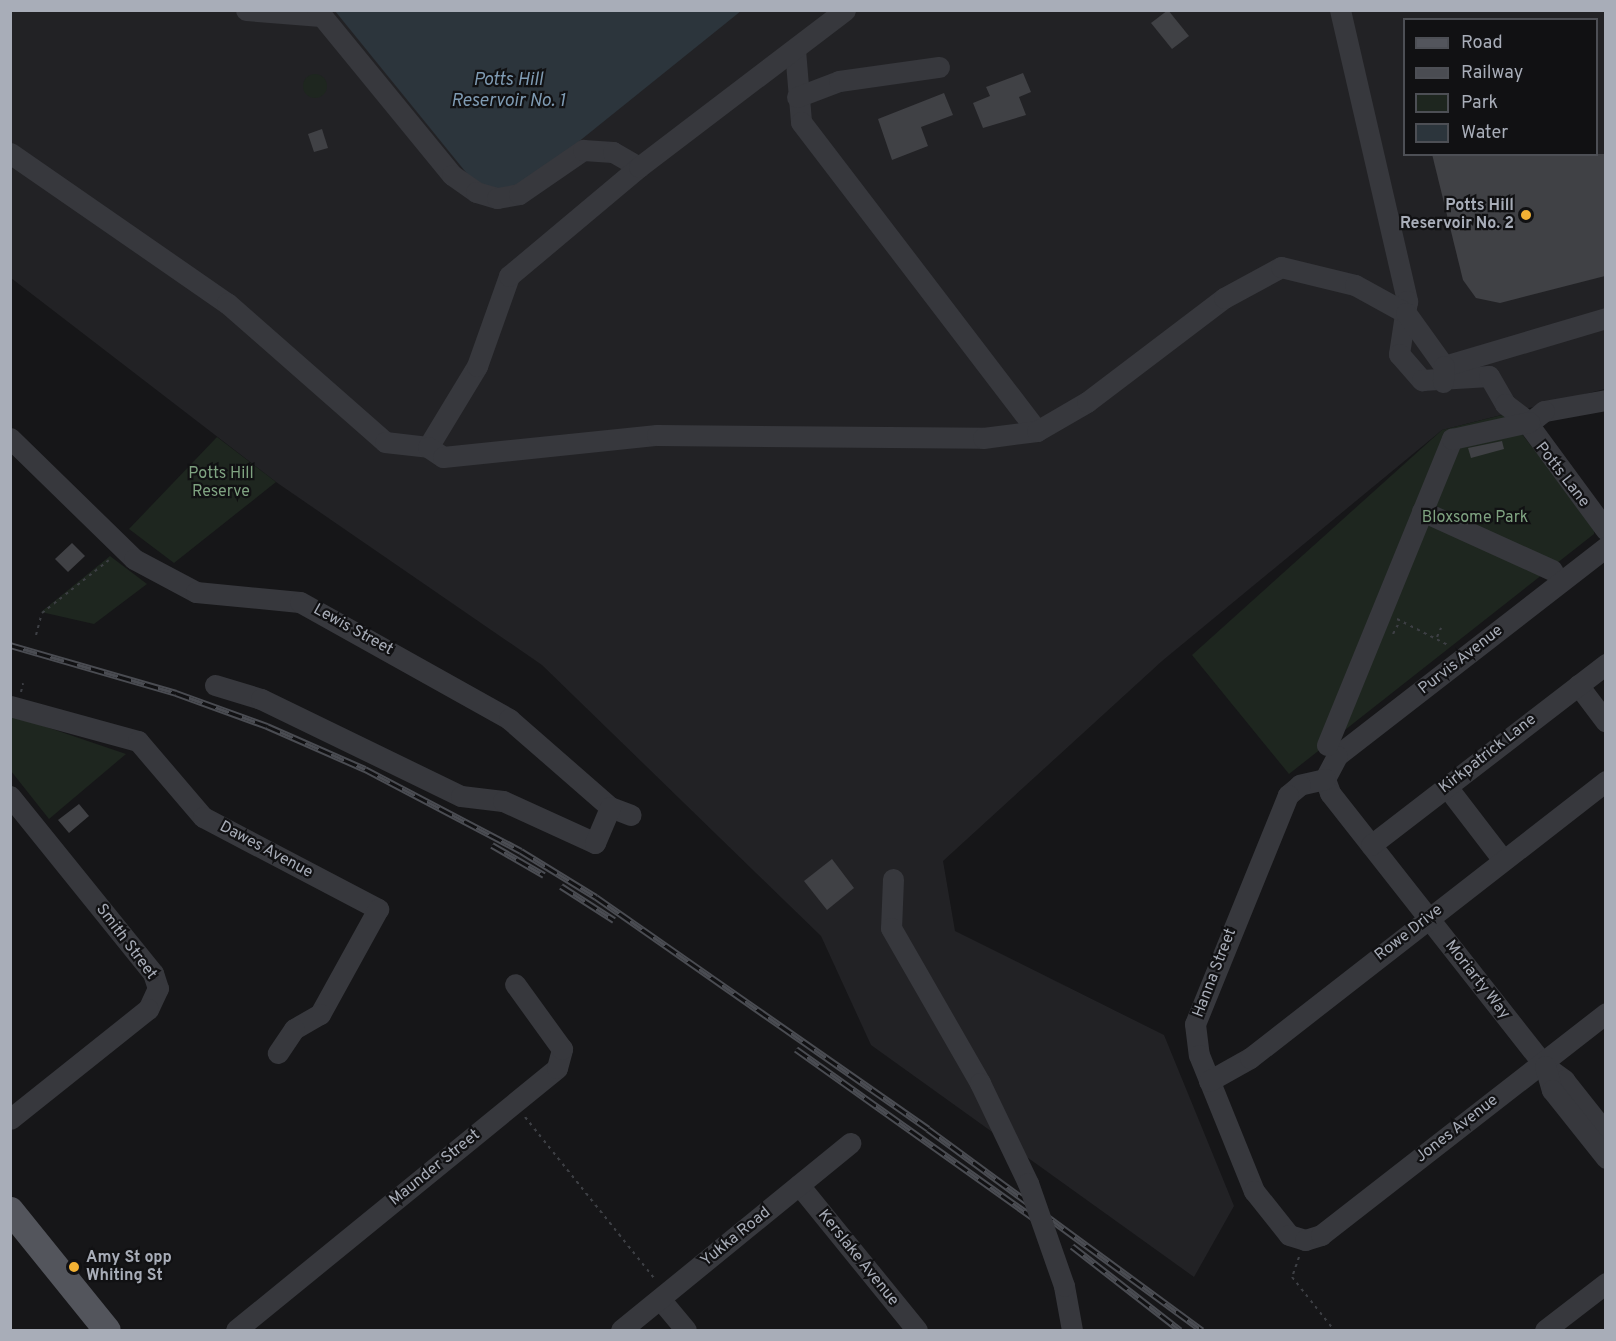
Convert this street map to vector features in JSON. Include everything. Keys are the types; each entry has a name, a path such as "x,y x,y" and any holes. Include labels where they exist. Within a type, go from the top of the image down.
{"main road":[{"path":"10,1210 107,1330"}],"street":[{"path":"246,10 319,13 452,175 476,192 497,198 519,194 583,150 613,152 639,167"},
{"path":"428,447 477,366 509,276 639,167 845,10"},
{"path":"1340,10 1406,313 1443,374"},
{"path":"795,50 797,97 801,122 1037,431"},
{"path":"797,97 838,81 939,67"},
{"path":"10,153 227,303 385,442 428,447 443,457 657,435 983,438 1037,431 1087,402 1224,298 1281,267 1355,285 1406,313"},
{"path":"1406,313 1400,354 1404,363 1422,380 1605,318"},
{"path":"1443,374 1481,373 1489,376 1505,404 1529,422"},
{"name":"Potts Lane","path":"1605,400 1566,406 1529,422 1533,437 1605,530"},
{"path":"1327,745 1379,612 1422,511 1428,480 1452,439 1529,422"},
{"name":"Lewis Street","path":"10,438 122,547 196,592 300,602 361,633 509,720 610,807 631,815"},
{"path":"1422,511 1546,562 1552,570"},
{"name":"Purvis Avenue","path":"1325,778 1337,756 1605,547"},
{"name":"Kirkpatrick Lane","path":"1371,845 1605,664"},
{"path":"215,685 261,699 461,796 503,801 595,843 610,807"},
{"path":"1578,686 1605,722"},
{"name":"Dawes Avenue","path":"10,706 138,741 203,817 378,909 320,1014 294,1029 278,1053"},
{"name":"Moriarty Way","path":"1325,778 1371,845 1544,1064 1564,1080 1605,1133"},
{"name":"Hanna Street","path":"1305,1240 1289,1235 1254,1191 1194,1040 1205,993 1288,795 1300,785 1325,778"},
{"name":"Rowe Drive","path":"1209,1081 1250,1058 1605,781"},
{"path":"1447,787 1503,860"},
{"name":"Smith Street","path":"10,796 153,973 158,988 148,1009 10,1119"},
{"path":"893,879 891,928 980,1083 1028,1184 1064,1286 1072,1330"},
{"name":"Maunder Street","path":"236,1330 557,1068 562,1049 515,984"},
{"name":"Jones Avenue","path":"1305,1240 1321,1235 1544,1064 1605,1013"},
{"name":"Moriarty Way","path":"1544,1064 1552,1090 1605,1158"},
{"name":"Yukka Road","path":"621,1330 850,1143"},
{"name":"Kerslake Avenue","path":"799,1185 917,1330"},
{"path":"1545,1330 1605,1283"},
{"path":"663,1296 686,1330"}],"path":[{"path":"36,635 42,613 122,547"},
{"path":"1379,612 1437,637 1452,648"},
{"path":"1437,637 1441,628"},
{"path":"514,1103 663,1296"},
{"path":"1305,1240 1292,1276 1334,1330"}],"shaded area":[{"path":"10,11 1605,11 1605,389 1442,430 1162,661 943,861 955,931 1164,1035 1234,1206 1194,1277 871,1045 821,936 542,665 276,482 11,278"}],"green space":[{"path":"315,74 320,75 326,81 326,91 320,97 315,98 310,97 304,91 303,86 304,81 310,75"},
{"name":"Bloxsome Park","path":"1506,414 1595,526 1594,534 1289,774 1192,655 1442,430"},
{"name":"Potts Hill Reserve","path":"217,437 276,482 174,563 129,529"},
{"path":"110,556 147,584 94,624 41,612"},
{"path":"11,715 126,754 49,819 11,771"}],"water":[{"name":"Potts Hill Reservoir No. 1","path":"335,11 741,11 526,184 504,193 473,181"}],"building":[{"path":"1168,10 1189,36 1172,49 1151,23"},
{"path":"1023,73 1031,92 1019,97 1026,115 983,128 973,103 990,96 986,87"},
{"path":"944,93 953,115 921,127 928,146 892,160 878,119"},
{"path":"322,129 328,148 314,152 308,134"},
{"name":"Potts Hill Reservoir No. 2","path":"1598,154 1605,154 1605,276 1500,303 1476,298 1463,280 1432,156 1598,156"},
{"path":"1502,441 1504,449 1471,458 1468,448"},
{"path":"72,543 85,556 68,572 55,559"},
{"path":"79,804 89,816 69,833 58,820"},
{"path":"832,859 854,888 827,910 804,881"}],"railway":[{"path":"10,645 176,693 267,726 365,769 521,851 596,897 928,1129 1202,1330"},
{"path":"492,845 544,875"},
{"path":"561,886 614,920"},
{"path":"796,1049 1045,1226"},
{"path":"1072,1246 1180,1330"}],"place":[{"name":"Potts Hill Reservoir No. 2","path":"1526,215"},
{"name":"Amy St opp Whiting St","path":"74,1267"}]}
